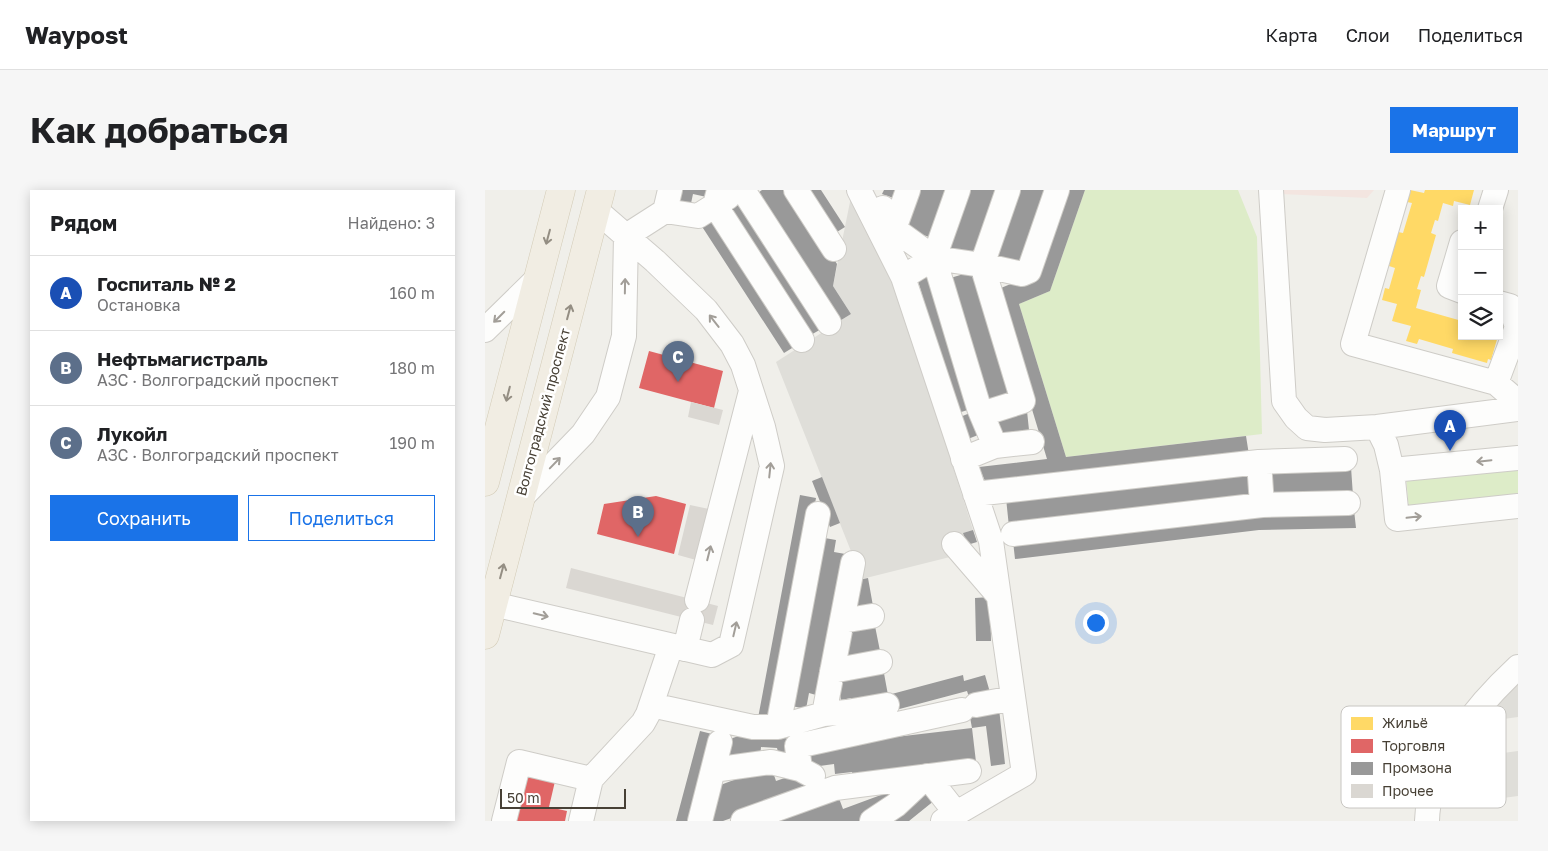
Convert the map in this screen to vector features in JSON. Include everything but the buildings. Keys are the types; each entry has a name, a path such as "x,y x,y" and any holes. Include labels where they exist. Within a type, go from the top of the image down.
{"main road":[{"path":"485,482 561,190"},
{"name":"Волгоградский проспект","path":"485,635 598,200"}],"lane":[{"path":"521,498 583,434 608,397 624,336 626,236 667,200 698,216 717,198 741,190 829,322"},
{"path":"796,190 834,249"},
{"path":"859,190 903,276 991,541 1024,774 949,817 927,776"},
{"path":"877,190 876,194 894,229 934,258 982,265 1022,274 1029,271 1057,190"},
{"path":"894,229 908,190"},
{"path":"958,190 934,258 982,414 995,446"},
{"path":"982,414 1023,401 982,265 1008,190"},
{"path":"1271,190 1284,401 1295,418 1307,428 1325,430 1377,427 1518,409"},
{"path":"1397,190 1353,344 1496,383 1518,402"},
{"path":"1491,205 1496,190"},
{"path":"717,198 803,340"},
{"path":"493,604 712,655 731,645 772,466 763,428 743,364 732,344 706,310 626,236 598,200"},
{"path":"1458,256 1449,286 1458,289"},
{"path":"903,276 934,258"},
{"path":"485,330 538,278"},
{"path":"1496,383 1517,326 1510,306 1503,304"},
{"path":"581,821 591,778 643,723 695,610 751,390"},
{"path":"1377,427 1386,445 1392,470 1397,519 1518,506"},
{"path":"963,459 995,446 1032,442"},
{"path":"1392,470 1518,458"},
{"path":"975,494 1259,462 1345,459"},
{"path":"1259,462 1263,505"},
{"path":"1013,534 1263,505 1348,503"},
{"path":"778,727 818,514"},
{"path":"954,544 998,595"},
{"path":"824,714 853,563"},
{"path":"842,621 872,616"},
{"path":"832,671 880,662"},
{"path":"1480,706 1518,667"},
{"path":"800,769 797,746 1013,698"},
{"path":"651,705 753,727 778,727 824,714 887,705"},
{"path":"699,821 720,742"},
{"path":"504,821 519,762 591,778"},
{"path":"713,770 771,762 800,769 835,788"},
{"path":"743,821 835,788 969,771"},
{"path":"872,821 896,805 927,776"},
{"path":"1427,808 1427,821"}],"shaded area":[{"path":"1258,190 1374,190 1367,198 1259,193"},
{"path":"852,192 889,265 973,530 963,533 967,545 954,556 862,579 776,362 851,314 833,286"},
{"path":"1518,667 1518,717 1506,719 1506,706 1483,706"},
{"path":"1518,751 1518,796 1506,798 1506,753"}],"green space":[{"path":"1085,190 1238,190 1257,237 1262,434 1066,457 1019,304 1050,291"},
{"path":"1518,465 1518,500 1409,511 1406,476"}],"place":[{"name":"Лукойл","path":"678,382"},
{"name":"Госпиталь № 2","path":"1450,451"},
{"name":"Нефтьмагистраль","path":"638,537"}]}
